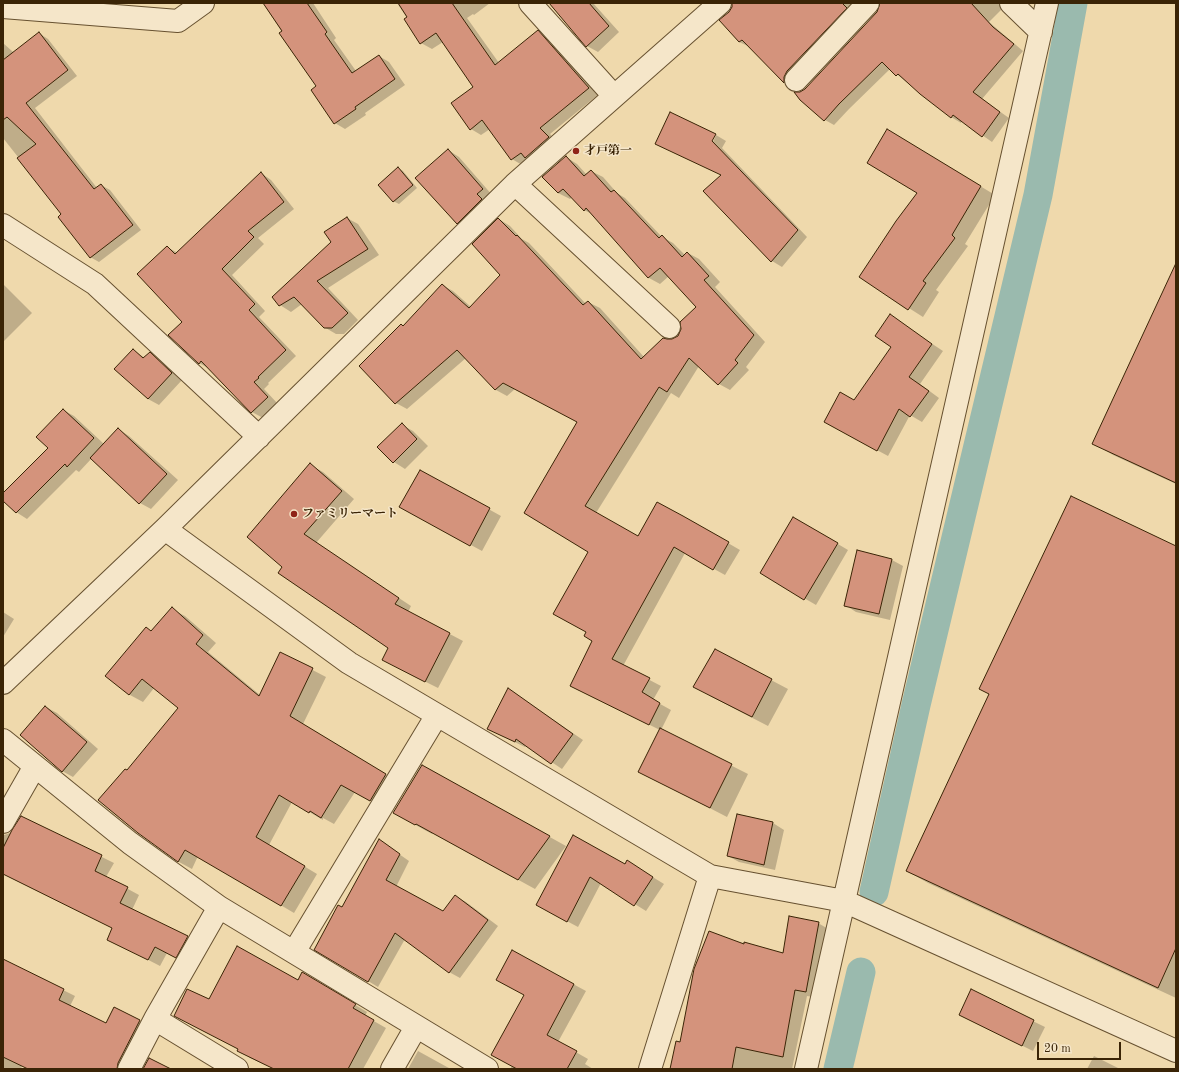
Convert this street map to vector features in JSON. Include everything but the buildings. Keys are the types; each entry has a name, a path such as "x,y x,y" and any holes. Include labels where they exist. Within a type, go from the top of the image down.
{"street":[{"path":"3,7 178,21 204,3"},
{"path":"530,3 614,96"},
{"path":"3,683 166,529 515,184 720,3"},
{"path":"796,80 868,3"},
{"path":"1011,3 1041,32"},
{"path":"806,1069 1048,3"},
{"path":"515,184 669,327"},
{"path":"3,225 95,284 259,437"},
{"path":"166,529 349,663 710,876 844,901 1176,1051"},
{"path":"294,952 437,715"},
{"path":"3,740 130,843 219,907 487,1069"},
{"path":"3,822 35,766"},
{"path":"650,1069 710,876"},
{"path":"130,1069 155,1019 219,907"},
{"path":"155,1019 237,1069"},
{"path":"392,1069 416,1027"}],"waterway":[{"path":"874,892 916,705 1038,195 1073,3"},
{"path":"838,1069 861,972"}],"place":[{"name":"才戸第一","path":"576,151"},
{"name":"ファミリーマート","path":"294,514"}]}
